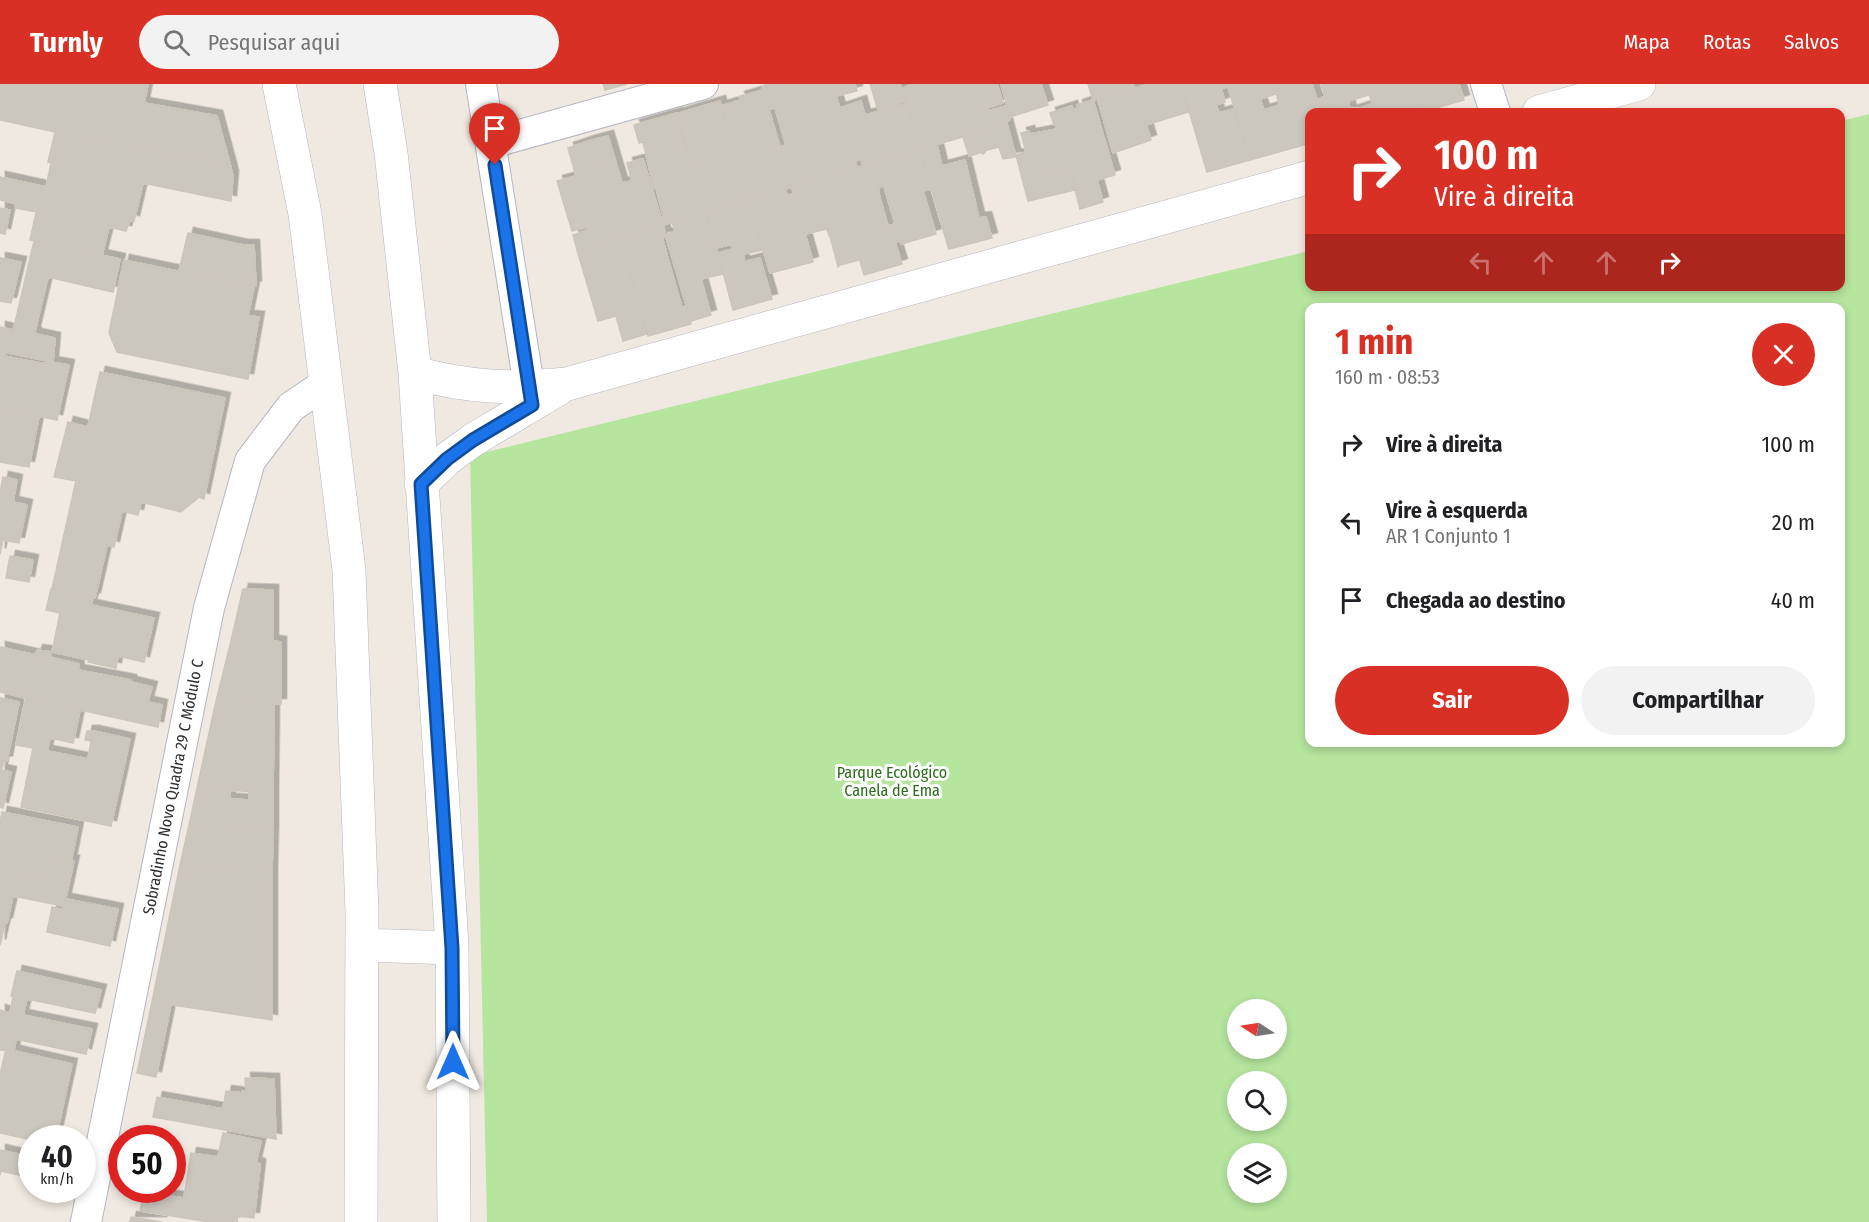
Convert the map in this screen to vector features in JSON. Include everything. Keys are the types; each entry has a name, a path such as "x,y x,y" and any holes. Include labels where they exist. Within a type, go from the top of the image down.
{"main road":[{"path":"279,84 305,214 349,570 363,945 361,1222"},
{"path":"380,84 415,373 452,948 454,1222"},
{"path":"1553,108 1639,84"},
{"path":"421,484 447,459 531,396 567,384 1305,178"},
{"path":"415,373 442,381 531,396"},
{"path":"363,945 452,948"}],"street":[{"path":"481,84 531,396"},
{"path":"491,143 703,84"},
{"path":"1486,84 1494,108"},
{"name":"Sobradinho Novo Quadra 29 C Módulo C","path":"86,1222 209,608 250,461 291,407 325,384"}],"green space":[{"name":"Parque Ecológico Canela de Ema","path":"1869,114 1869,1222 487,1222 470,456 1305,252 1305,291 1845,291 1845,120"}],"building":[{"path":"0,84 71,84 60,133 0,120"},
{"path":"71,84 148,84 144,103 217,116 230,164 60,133"},
{"path":"603,84 627,84 605,90"},
{"path":"774,84 810,84 835,174 792,187 780,147 786,145 775,108 768,109 762,87"},
{"path":"810,84 855,84 857,91 836,96 840,108 861,101 878,162 863,166 861,159 855,161 857,168 835,174"},
{"path":"870,84 900,84 906,101 878,110"},
{"path":"912,84 948,84 963,137 920,149 902,89"},
{"path":"948,84 997,84 1003,103 987,108 988,111 1006,106 1010,120 1006,121 1007,124 963,137"},
{"path":"1001,84 1041,84 1048,105 1010,117"},
{"path":"1088,84 1133,84 1135,88 1093,100"},
{"path":"1150,84 1181,84 1188,112 1146,125 1135,88"},
{"path":"1181,84 1227,84 1227,87 1221,88 1225,102 1216,105 1219,113 1234,109 1250,160 1207,172"},
{"path":"1227,84 1273,84 1276,94 1260,99 1264,110 1280,105 1293,148 1250,160"},
{"path":"1273,84 1312,84 1317,100 1325,96 1329,108 1305,108 1305,144 1293,148"},
{"path":"1321,84 1366,84 1369,95 1348,101 1350,108 1329,108"},
{"path":"1366,84 1413,84 1420,108 1374,108"},
{"path":"1413,84 1459,84 1464,100 1435,108 1420,108"},
{"path":"1135,88 1151,140 1113,153 1098,100"},
{"path":"763,90 792,187 748,200 721,106 741,100 739,97"},
{"path":"1093,100 1115,175 1097,180 1103,202 1080,209 1069,166 1039,173 1030,134 1057,129 1050,113 1072,106 1073,110 1078,109 1077,105"},
{"path":"720,101 748,200 705,212 676,114"},
{"path":"906,104 920,149 878,162 865,115"},
{"path":"1372,104 1374,108 1360,108"},
{"path":"677,113 705,212 663,225 661,217 665,216 656,188 654,188 643,142 639,143 634,125"},
{"path":"1007,124 1016,157 1003,159 999,147 987,150 983,154 983,152 969,156 963,137"},
{"path":"1029,131 1039,173 1069,166 1075,190 1028,201 1016,155 1026,152 1021,133"},
{"path":"55,132 230,164 233,176 231,201 143,183 134,221 130,220 126,231 109,227 102,255 30,240 42,186 46,187 51,163 48,162"},
{"path":"608,136 622,183 632,181 627,163 643,159 663,225 620,238 592,140"},
{"path":"592,140 620,238 577,250 573,235 588,230 587,227 572,231 557,181 576,176 568,148"},
{"path":"937,145 942,166 965,160 979,218 986,217 992,238 949,249 920,149"},
{"path":"920,149 931,189 923,191 936,234 901,244 877,163"},
{"path":"877,162 884,186 878,187 878,191 888,226 895,224 900,241 895,242 902,264 864,275 835,174"},
{"path":"835,174 860,260 838,267 827,229 805,234 792,188"},
{"path":"0,177 42,186 36,212 15,208 16,203 0,200"},
{"path":"785,189 787,195 794,194 813,262 770,273 748,200"},
{"path":"749,200 763,250 743,254 743,258 744,262 760,258 772,299 733,310 718,253 733,249 732,244 716,248 706,212"},
{"path":"0,208 10,210 5,234 0,233"},
{"path":"706,212 723,274 701,279 711,315 691,321 665,234 675,232 672,222"},
{"path":"663,225 666,236 662,237 682,308 686,306 691,324 648,336 620,238"},
{"path":"188,233 243,245 254,245 256,286 179,271"},
{"path":"620,238 647,334 623,341 616,316 598,321 577,250"},
{"path":"34,241 120,259 113,292 48,277 35,331 36,334 55,338 53,362 8,353"},
{"path":"0,258 21,262 11,303 0,301"},
{"path":"124,260 254,287 248,316 259,317 248,379 117,352 109,333"},
{"path":"0,327 13,330 8,353 0,351"},
{"path":"0,351 5,352 4,356 45,364 46,361 69,365 57,420 0,408"},
{"path":"100,372 225,398 204,499 199,497 181,512 141,502 138,515 122,511 114,547 107,545 95,598 52,589"},
{"path":"0,408 39,416 29,467 0,462"},
{"path":"68,422 88,427 76,481 54,477"},
{"path":"3,477 17,480 13,502 27,505 19,543 3,540 0,554 0,493"},
{"path":"10,556 33,560 29,582 6,578"},
{"path":"51,589 93,598 91,605 154,618 144,662 118,656 116,668 52,652 60,613 46,610"},
{"path":"243,589 273,590 273,644 230,645"},
{"path":"273,641 281,642 281,704 216,701 230,645 273,644"},
{"path":"0,647 36,655 26,698 0,692"},
{"path":"37,650 51,652 50,657 79,664 78,670 131,680 131,682 152,687 148,702 162,705 158,727 26,698"},
{"path":"0,698 19,702 7,761 4,760 2,769 0,768"},
{"path":"26,698 80,710 73,743 50,738 47,751 88,759 91,741 85,740 87,731 130,739 111,826 21,807 33,748 16,745"},
{"path":"216,701 274,704 273,793 197,788"},
{"path":"0,770 11,772 3,808 0,807"},
{"path":"197,788 230,790 230,799 249,800 249,791 273,793 273,831 189,825"},
{"path":"2,812 78,827 71,862 56,859 52,881 0,871"},
{"path":"189,825 273,831 272,872 180,865"},
{"path":"56,859 74,861 64,906 13,896 7,923 0,922 0,871 52,881"},
{"path":"180,865 272,872 272,1020 152,1002"},
{"path":"66,899 118,909 110,946 47,932 52,907 63,910"},
{"path":"0,922 5,923 0,945"},
{"path":"17,971 101,990 95,1013 27,999 23,1015 92,1029 86,1054 0,1036 0,1010 10,1013 13,996 11,996"},
{"path":"152,1002 171,1004 156,1077 137,1073"},
{"path":"0,1036 16,1039 14,1051 0,1050"},
{"path":"6,1049 72,1064 59,1125 18,1125 18,1137 0,1133 0,1075"},
{"path":"245,1078 274,1079 276,1139 153,1117 157,1097 223,1109 226,1091 242,1093 246,1091"},
{"path":"223,1133 261,1141 256,1163 260,1164 260,1167 254,1218 238,1216 237,1222 210,1222 140,1211 142,1203 186,1203 191,1153 218,1157"},
{"path":"0,1150 18,1154 18,1175 1,1171 0,1175"},
{"path":"131,1217 162,1222 130,1222"}],"route":[{"path":"453,1062 452,948 421,484 447,459 473,440 532,405 495,165"}]}
